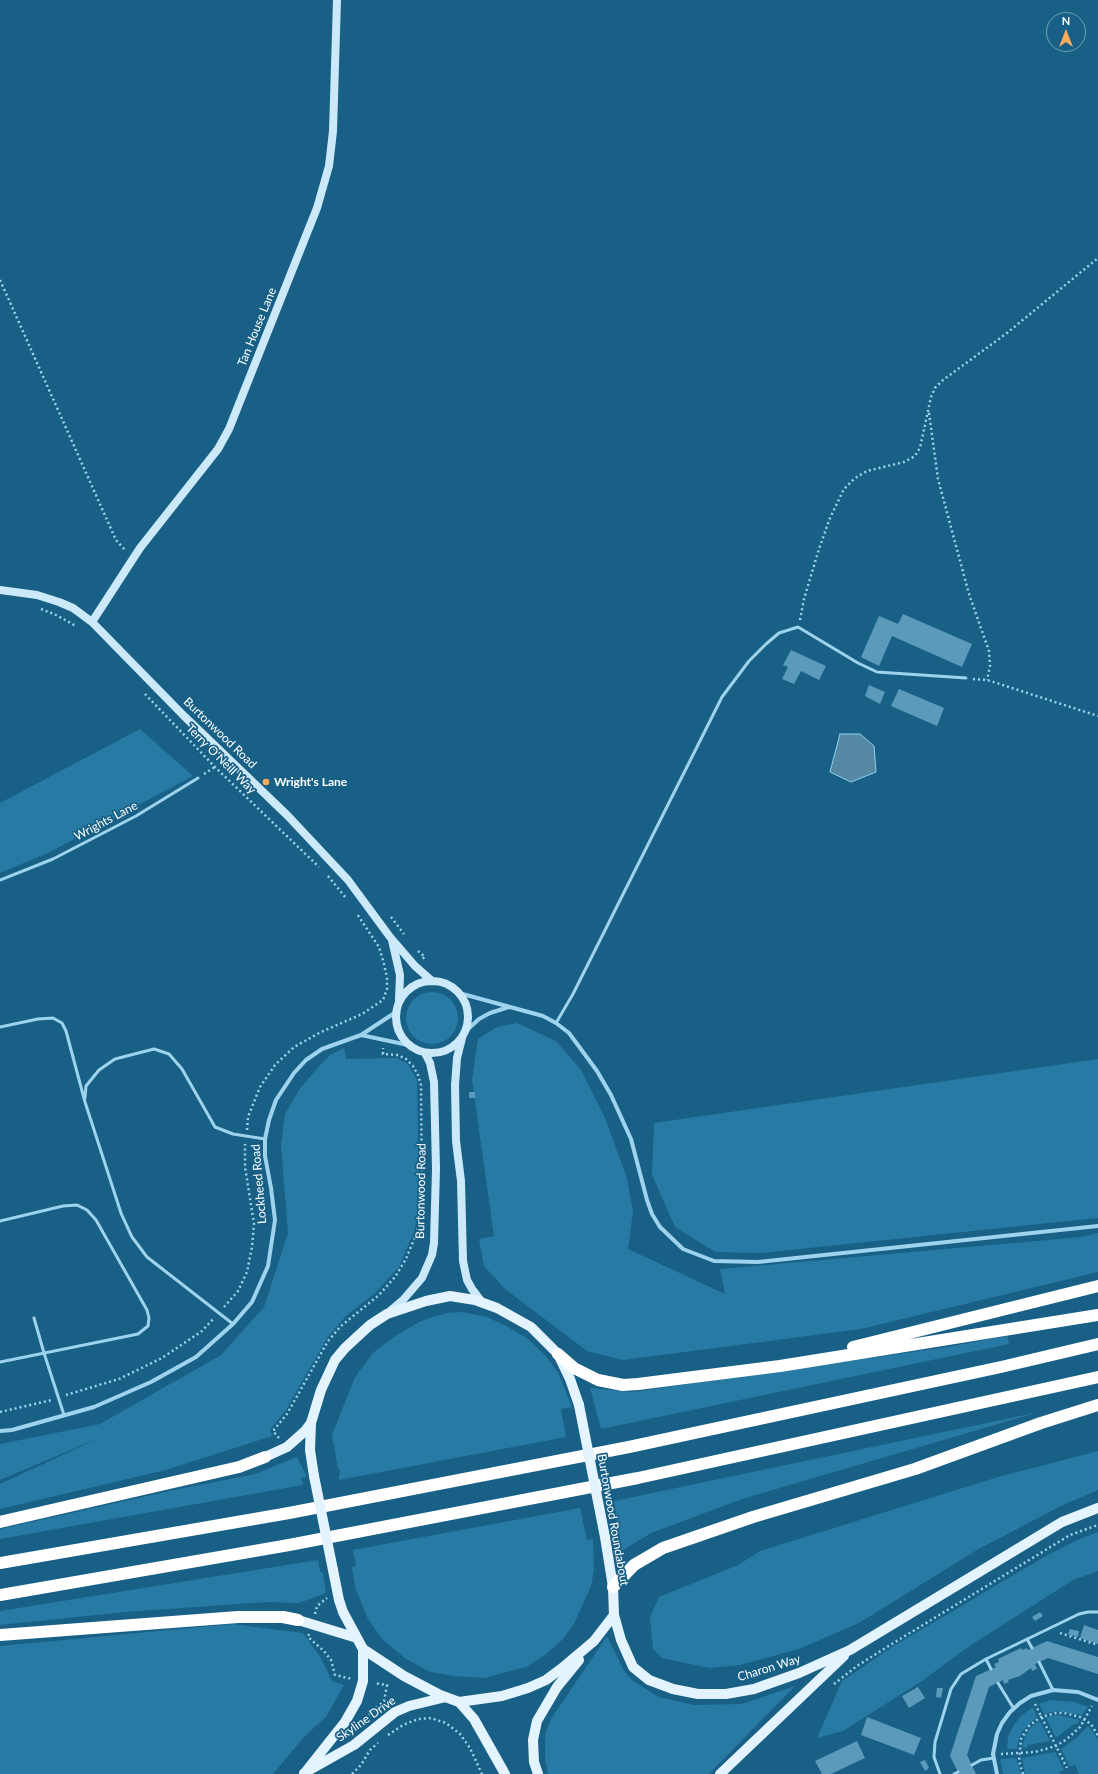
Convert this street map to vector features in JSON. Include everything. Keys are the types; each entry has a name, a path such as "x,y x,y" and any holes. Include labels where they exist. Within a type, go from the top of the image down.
{"highway":[{"path":"780,1366 1098,1286"},
{"path":"558,1354 586,1376 611,1384 623,1385 780,1366 1098,1315"},
{"path":"0,1563 296,1511 629,1447 993,1369 1098,1344"},
{"path":"0,1595 297,1544 638,1478 1098,1377"},
{"path":"613,1587 634,1565 663,1548 754,1517 915,1469 1040,1423 1098,1405"},
{"path":"0,1522 239,1467 265,1457"},
{"path":"0,1635 238,1618 283,1618 298,1620"}],"main road":[{"name":"Burtonwood Roundabout","path":"450,1296 481,1301 515,1317 531,1327 558,1354 570,1379 579,1405 605,1537 613,1587 614,1615 594,1641 546,1680 528,1688 502,1696 459,1702 446,1697 404,1676 363,1649 349,1625 339,1600 314,1476 310,1450 311,1423 321,1390 336,1360 358,1334 387,1314 426,1301 450,1296"},
{"path":"265,1457 287,1447 305,1431 311,1423"},
{"name":"Charon Way","path":"614,1615 621,1640 633,1666 649,1680 673,1689 698,1694 726,1694 754,1689 799,1673 850,1650 1062,1522 1098,1508"},
{"path":"298,1620 357,1638"},
{"path":"538,1774 534,1762 533,1740 538,1721 557,1687 594,1641"},
{"name":"Skyline Drive","path":"304,1774 345,1722 357,1701 363,1681 363,1649"},
{"name":"Charon Way","path":"720,1774 850,1650"},
{"name":"Skyline Drive","path":"304,1774 354,1745 395,1712 408,1706 446,1697"},
{"path":"459,1702 474,1719 505,1774"}],"street":[{"name":"Tan House Lane","path":"92,622 132,559 218,449 230,430 317,208 329,166 334,131 337,0"},
{"name":"Burtonwood Road","path":"0,590 37,595 59,602 73,608 92,622 184,716 293,822 348,880 390,937 415,966 432,981"},
{"name":"Burtonwood Road","path":"390,937 400,975 401,993 399,1002"},
{"path":"408,1045 398,1030 396,1012 399,1002 404,994 412,987 422,982 442,982 451,986 465,1001 468,1011 468,1021 457,1058 455,1085 456,1141 461,1181 463,1261 467,1280 476,1297 481,1301"},
{"path":"459,993 543,1016 556,1023 569,1033 582,1050 611,1095 631,1139 647,1200 652,1214 660,1227 683,1249 714,1261 758,1262 1098,1226"},
{"path":"361,1035 408,1045 425,1053 436,1054 447,1050 456,1044 483,1017 509,1007"},
{"name":"Lockheed Road","path":"0,1431 12,1430 94,1407 151,1382 176,1369 201,1353 233,1324 252,1302 268,1266 275,1220 265,1156 265,1139 269,1120 276,1100 294,1073 306,1060 322,1049 361,1035 396,1012"},
{"name":"Burtonwood Road","path":"387,1314 403,1300 422,1278 432,1255 434,1243 436,1169 434,1082 430,1063 425,1053"},
{"path":"996,1774 993,1756 995,1743 1002,1723 1014,1709 1031,1696 1053,1690 1078,1692 1097,1700"}],"lane":[{"path":"556,1023 573,994 722,697 749,661 766,644 779,634 798,627 858,663 877,672 966,678"},
{"name":"Wrights Lane","path":"0,880 53,859 136,816 198,778"},
{"path":"0,1027 38,1019 53,1018 62,1023 66,1031 85,1102 121,1213 132,1237 147,1257 233,1324"},
{"path":"85,1102 86,1086 99,1070 115,1060 154,1049 169,1054 182,1069 215,1127 233,1134 265,1139"},
{"path":"0,1221 63,1206 77,1205 87,1210 102,1231 149,1318 148,1326 138,1334 0,1362"},
{"path":"34,1318 64,1415"},
{"path":"940,1774 934,1756 935,1742 952,1688 961,1674 986,1659 1079,1614 1098,1612"},
{"path":"1028,1639 1032,1648"},
{"path":"986,1659 991,1669"},
{"path":"1039,1662 1053,1690"},
{"path":"998,1683 1014,1709"},
{"path":"972,1765 993,1756"},
{"path":"954,1774 958,1772"}],"path":[{"path":"798,627 804,599 819,549 837,500 844,489 855,478 866,471 904,462 915,456 924,437 928,407 935,388 943,380 1007,333 1098,258"},
{"path":"0,280 116,540 132,559"},
{"path":"928,407 938,480 969,594 989,651 990,666 987,680"},
{"path":"35,607 56,615 81,630"},
{"path":"966,678 987,680 1053,700 1098,716"},
{"name":"Terry O'Neill Way","path":"143,692 215,767 324,872 348,901"},
{"path":"198,778 215,767"},
{"path":"356,912 378,947 387,978"},
{"path":"273,1430 286,1414 328,1341 341,1326 379,1294 395,1277 406,1260 417,1232 421,1208 422,1188 421,1085 413,1066 406,1060 397,1055 383,1054"},
{"path":"238,1291 247,1272 252,1247 254,1224 244,1155"},
{"path":"69,1394 120,1379 162,1358 202,1331"},
{"path":"0,1412 46,1401"},
{"path":"887,1647 1070,1535 1098,1525"},
{"path":"1048,1629 1098,1644"},
{"path":"308,1637 324,1651 331,1660 335,1675"},
{"path":"1031,1696 1067,1768"},
{"path":"993,1756 1035,1752 1056,1746 1074,1734 1085,1720 1097,1700"},
{"path":"1023,1774 1018,1754 1021,1739 1034,1721 1041,1717 1049,1714 1064,1713 1085,1720 1091,1724 1098,1736"},
{"path":"385,1737 410,1721 424,1718 439,1720 454,1727 460,1734 470,1748 482,1774"},
{"path":"352,1774 361,1765 370,1750 380,1741"}],"shaded area":[{"path":"140,729 193,776 50,852 0,873 0,803"},
{"path":"840,734 860,734 874,746 876,772 851,782 830,772"},
{"path":"427,992 437,992 451,999 458,1013 458,1023 451,1037 437,1044 427,1044 417,1040 410,1033 406,1023 406,1013 410,1003 417,996"},
{"path":"517,1023 556,1041 581,1070 605,1118 627,1178 633,1212 628,1249 725,1294 720,1269 1081,1237 1098,1233 1098,1272 861,1329 623,1360 587,1351 505,1289 484,1266 479,1239 494,1236 472,1080 478,1039 497,1027"},
{"path":"344,1048 346,1059 396,1058 407,1063 417,1080 419,1197 415,1229 399,1267 375,1293 346,1316 327,1338 286,1410 270,1430 272,1436 166,1470 0,1509 0,1484 99,1438 0,1480 0,1444 100,1424 221,1355 264,1307 288,1233 281,1146 285,1114 299,1090 320,1065 330,1055"},
{"path":"1098,1059 1098,1218 761,1253 715,1252 675,1227 652,1175 654,1123"},
{"path":"462,1312 487,1317 506,1326 527,1338 544,1354 558,1372 572,1407 561,1409 566,1437 339,1480 340,1470 338,1469 332,1435 355,1377 374,1352 397,1335 421,1321 446,1313"},
{"path":"1007,1336 1009,1344 601,1429 590,1388 632,1392 947,1347"},
{"path":"1039,1412 742,1499 651,1533 617,1554 614,1535 619,1534 614,1501"},
{"path":"1098,1451 1098,1490 1061,1506 977,1550 859,1623 799,1649 740,1665 709,1668 662,1658 653,1649 650,1617 659,1597 738,1565 760,1551 998,1477"},
{"path":"297,1457 307,1477 301,1478 303,1485 0,1539 0,1529 174,1490 255,1474"},
{"path":"580,1508 587,1540 593,1539 594,1569 591,1586 574,1624 562,1640 545,1655 526,1667 484,1678 454,1676 430,1672 406,1659 383,1640 368,1619 355,1587 352,1567 356,1566 353,1550"},
{"path":"1098,1532 1098,1571 1073,1580 968,1647 922,1681 843,1731 817,1738 842,1681 892,1647 1044,1557 1075,1541"},
{"path":"318,1560 320,1572 323,1572 326,1593 299,1603 267,1602 126,1612 0,1625 0,1611"},
{"path":"232,1624 303,1633 321,1658 332,1681 344,1685 326,1717 305,1736 273,1774 0,1774 0,1646"},
{"path":"607,1636 624,1671 633,1681 659,1697 694,1705 742,1704 795,1686 709,1774 548,1774 545,1744 546,1732 551,1719"},
{"path":"1051,1700 1074,1702 1088,1707 1082,1715 1056,1711 1044,1714 1039,1704"},
{"path":"1033,1707 1037,1717 1024,1729 1019,1738 1017,1749 1007,1749 1008,1737 1013,1726 1021,1716"},
{"path":"1058,1715 1080,1720 1077,1724 1074,1724 1056,1738 1046,1718"},
{"path":"1040,1721 1050,1741 1028,1745 1027,1748 1022,1748 1025,1736 1032,1726"},
{"path":"1088,1726 1098,1739 1098,1774 1079,1774 1075,1765 1070,1767 1061,1749 1075,1739"},
{"path":"1055,1752 1064,1770 1059,1772 1060,1774 1025,1774 1022,1758"},
{"path":"1016,1758 1021,1774 1003,1774 1000,1759"}],"building":[{"path":"903,614 972,644 962,667 892,636 879,666 861,657 879,616 898,624"},
{"path":"791,650 826,666 819,680 801,671 794,684 782,679 788,667 783,665"},
{"path":"869,685 885,692 880,704 865,696"},
{"path":"899,689 944,708 937,726 891,706"},
{"path":"469,1092 475,1092 475,1098 469,1098"},
{"path":"1040,1612 1043,1616 1035,1621 1032,1617"},
{"path":"1084,1625 1098,1630 1098,1644 1080,1638"},
{"path":"1070,1629 1079,1631 1078,1637 1068,1634"},
{"path":"1047,1641 1098,1657 1098,1674 1048,1658 1035,1664 1037,1669 1032,1671 1031,1668 1020,1676 1008,1680 1009,1682 1004,1684 1003,1680 989,1687 967,1755 976,1774 959,1774 950,1756 976,1676 996,1667 994,1664 999,1662 998,1659 1021,1648 1022,1650 1027,1648 1028,1650"},
{"path":"918,1687 925,1698 909,1708 902,1696"},
{"path":"937,1688 943,1688 941,1698 936,1697"},
{"path":"867,1717 921,1738 914,1755 861,1735"},
{"path":"857,1741 865,1758 831,1774 822,1774 815,1761"},
{"path":"925,1760 929,1768 925,1771 920,1762"}],"place":[{"name":"Wright's Lane","path":"266,782"}]}
